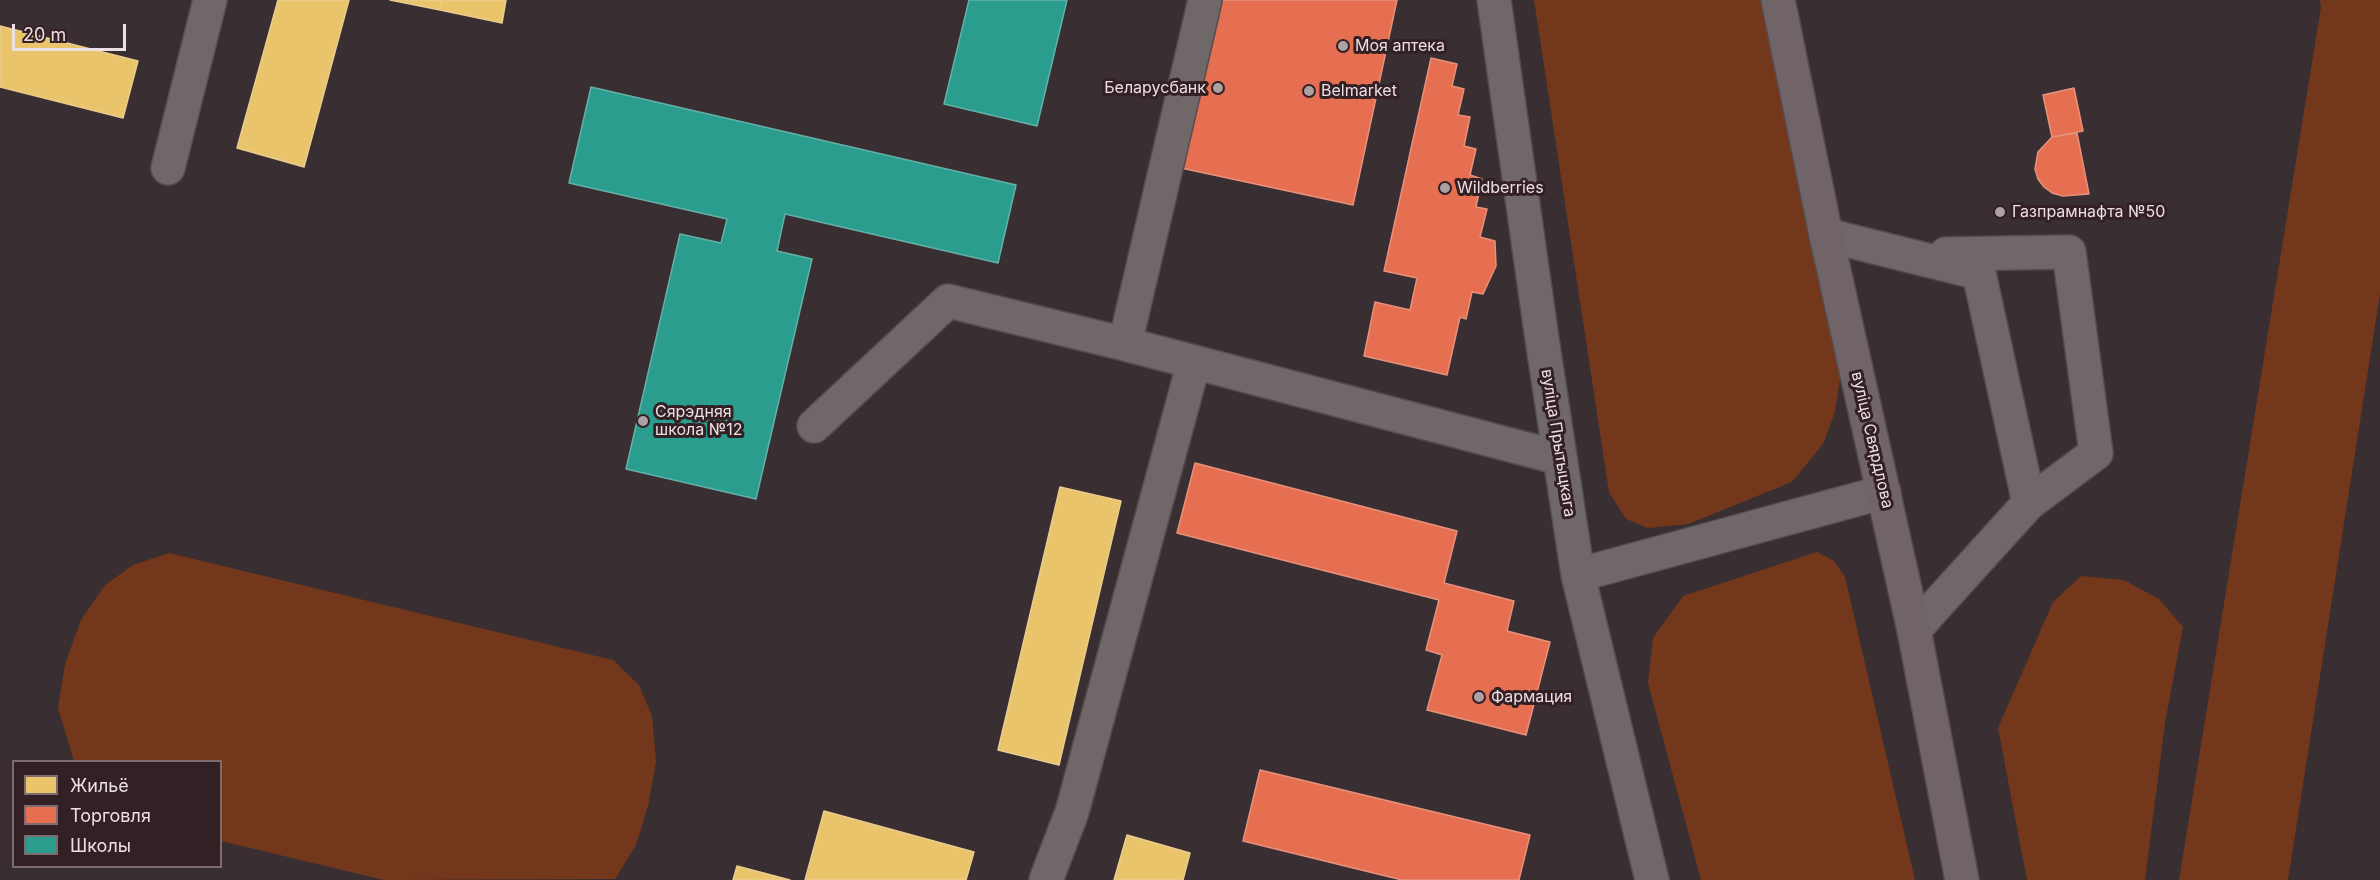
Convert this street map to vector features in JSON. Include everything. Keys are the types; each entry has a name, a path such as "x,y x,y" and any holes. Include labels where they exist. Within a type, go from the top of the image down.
{"main road":[{"name":"вуліца Свярдлова","path":"1778,0 1826,235 1914,630 1962,880"}],"street":[{"path":"168,168 210,0"},
{"path":"1125,344 1204,0"},
{"name":"вуліца Прытыцкага","path":"1494,0 1578,575 1652,880"},
{"path":"1826,235 1978,273 2029,503"},
{"path":"1905,255 2069,252 2096,453 2029,503 1914,630"},
{"path":"814,426 948,301 1125,344 1560,458"},
{"path":"1046,880 1072,812 1194,362"},
{"path":"1578,575 1884,492"}],"shaded area":[{"path":"1534,0 1760,0 1840,379 1835,412 1823,444 1792,482 1688,524 1648,528 1626,519 1609,492"},
{"path":"2320,0 2380,0 2380,294 2288,880 2179,880 2321,7"},
{"path":"1817,552 1834,561 1845,577 1915,880 1701,880 1648,683 1653,638 1683,596"},
{"path":"169,553 613,660 639,685 652,716 656,762 648,806 636,845 615,879 384,880 222,841 222,760 74,760 58,708 65,664 81,620 105,585 133,565"},
{"path":"2081,576 2124,580 2159,599 2183,627 2165,723 2145,880 2027,880 1998,728 2053,602"}],"building: Жильё":[{"path":"278,0 349,0 304,167 237,148"},
{"path":"390,0 442,0 440,10"},
{"path":"442,0 506,0 502,23 440,10"},
{"path":"0,26 138,61 123,118 0,87"},
{"path":"1060,487 1121,501 1059,765 998,750"},
{"path":"824,811 974,852 966,880 805,880"},
{"path":"1127,835 1190,853 1183,880 1114,880"},
{"path":"737,866 790,880 733,880"}],"building: Торговля":[{"path":"1217,0 1397,0 1353,205 1181,168"},
{"path":"1431,58 1457,64 1452,86 1464,89 1458,115 1470,117 1464,146 1476,149 1470,175 1482,179 1476,207 1487,209 1480,237 1495,241 1496,266 1483,294 1472,292 1466,319 1460,317 1447,375 1364,356 1375,302 1410,310 1417,278 1384,271"},
{"path":"2074,88 2083,131 2052,137 2043,95"},
{"path":"2077,133 2089,194 2063,196 2052,193 2038,179 2035,169 2038,152 2052,137"},
{"path":"1195,463 1457,531 1444,583 1514,601 1507,631 1550,642 1526,735 1427,710 1442,655 1426,650 1439,600 1177,533"},
{"path":"1260,770 1530,835 1519,880 1402,880 1243,841"}],"building: Школы":[{"path":"969,0 1067,0 1037,126 944,104"},
{"path":"591,87 1016,185 998,263 785,214 777,251 812,259 756,499 626,469 680,234 721,243 727,219 569,183"}],"place":[{"name":"Моя аптека","path":"1343,46"},
{"name":"Беларусбанк","path":"1218,88"},
{"name":"Belmarket","path":"1309,91"},
{"name":"Wildberries","path":"1445,188"},
{"name":"Газпрамнафта №50","path":"2000,212"},
{"name":"Сярэдняя школа №12","path":"643,421"},
{"name":"Фармация","path":"1479,697"}]}
